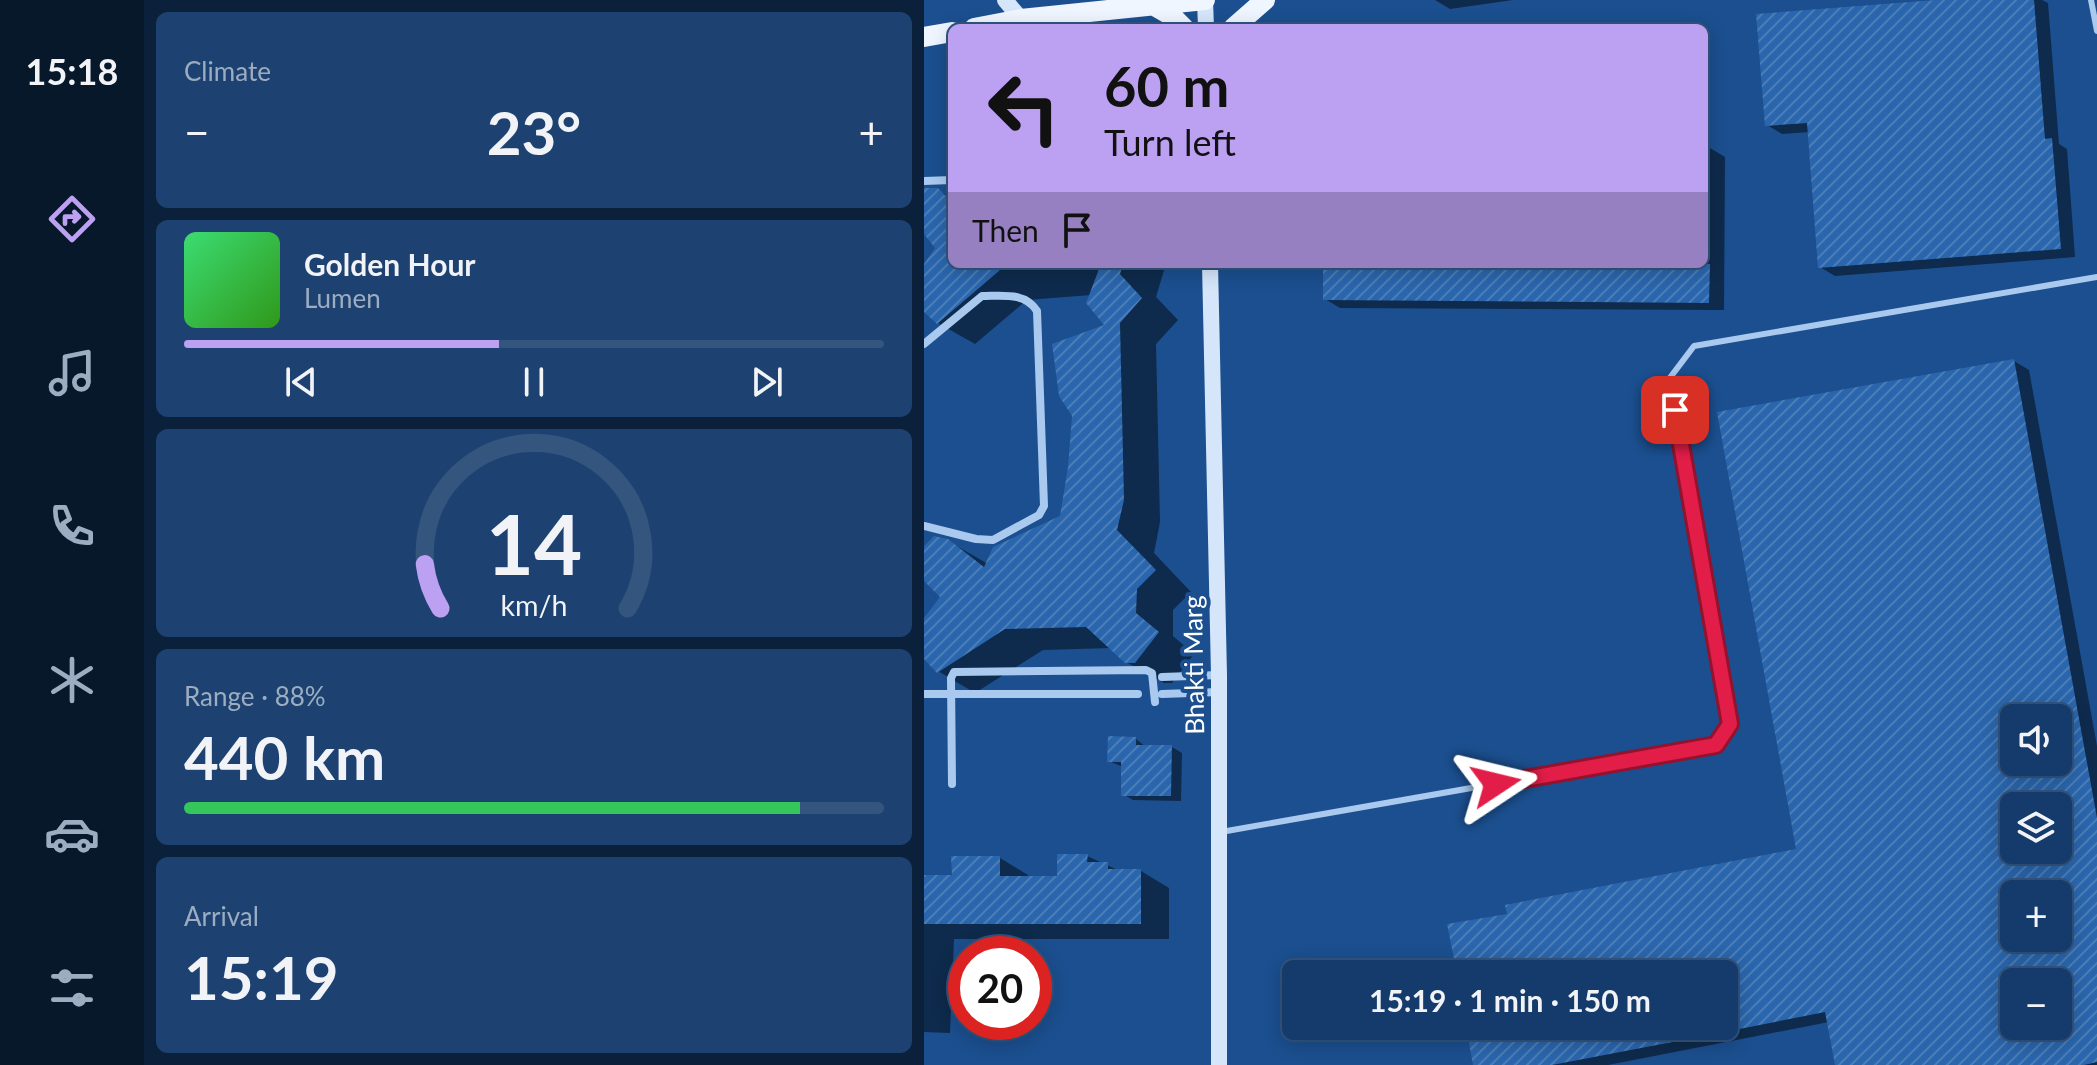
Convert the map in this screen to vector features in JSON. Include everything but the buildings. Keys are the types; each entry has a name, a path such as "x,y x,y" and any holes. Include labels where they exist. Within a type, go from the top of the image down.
{"main road":[{"path":"1005,0 1020,10"},
{"path":"984,24 1020,10 1205,0 1206,24"},
{"path":"1237,24 1265,0"},
{"path":"1153,5 1180,24"},
{"path":"924,37 948,33"},
{"name":"Bhakti Marg","path":"1210,268 1219,683 1219,1065"}],"street":[{"path":"924,181 948,180"},
{"path":"924,344 982,296 1021,297 1032,303 1037,311 1044,506 1039,515 993,540 976,539 924,526"},
{"path":"952,784 951,678 954,672 1146,670 1152,673 1155,680 1155,702"},
{"path":"1162,677 1219,683"},
{"path":"1162,694 1219,683"},
{"path":"924,694 1138,694"}],"lane":[{"path":"2091,0 2097,31"},
{"path":"1219,832 1716,745 1730,724 1669,379 1694,346 2097,277"}],"route":[{"path":"1496,784 1716,745 1730,724 1675,410"}]}
